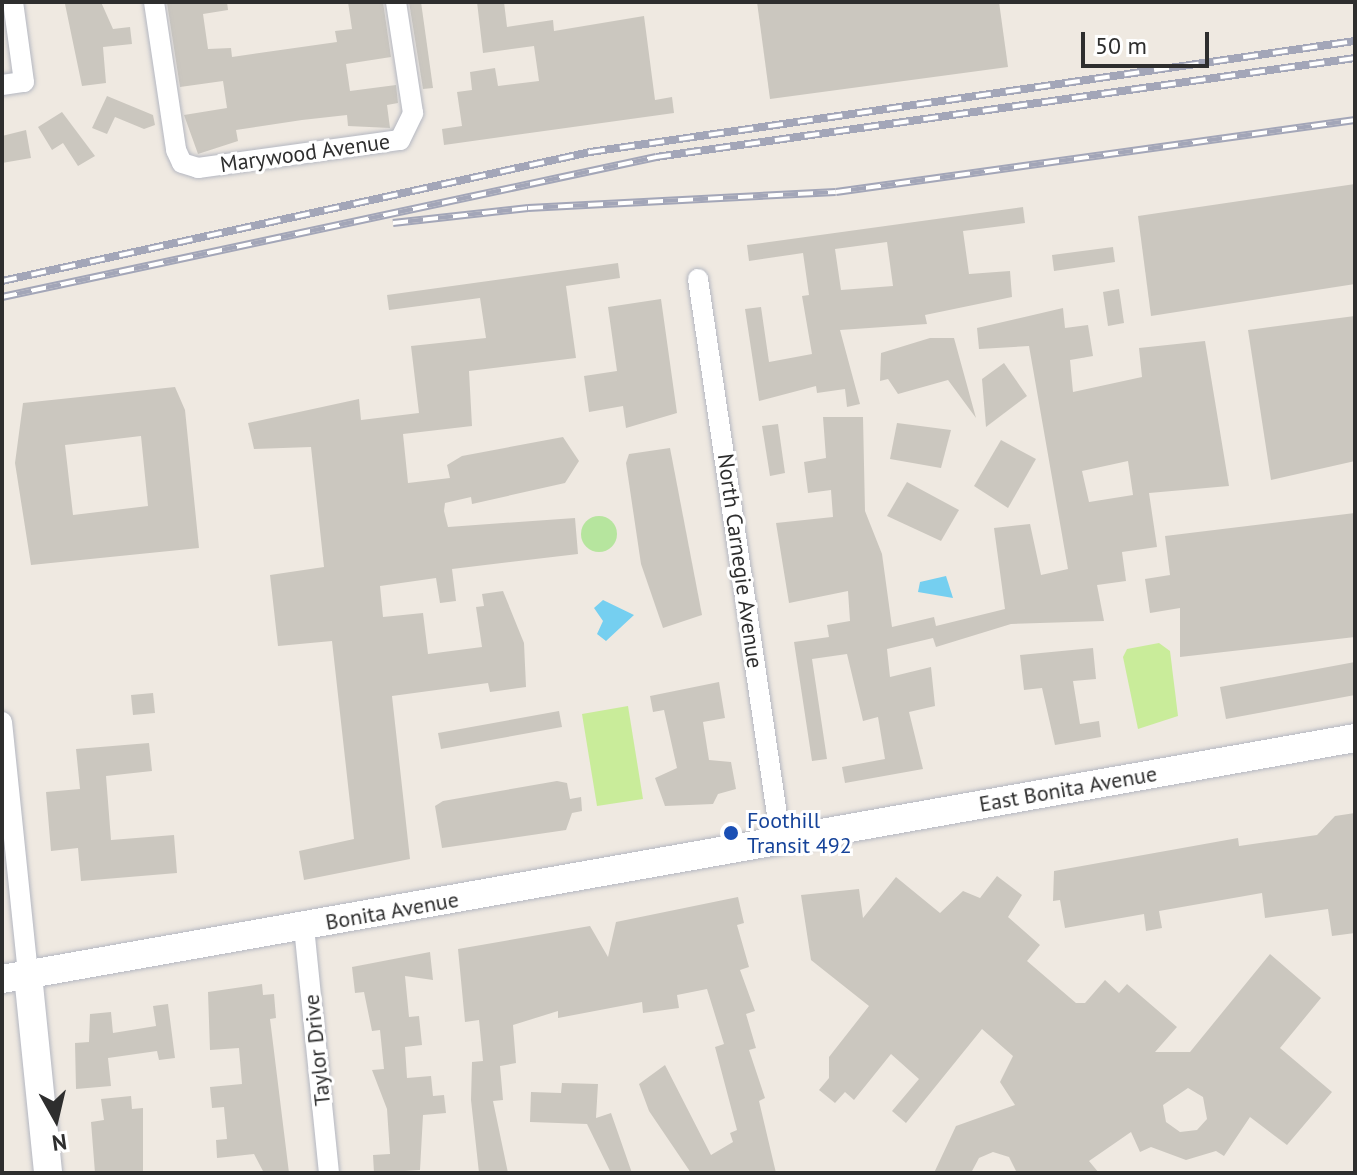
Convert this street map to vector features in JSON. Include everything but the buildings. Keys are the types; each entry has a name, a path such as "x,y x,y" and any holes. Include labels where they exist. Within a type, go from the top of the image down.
{"main road":[{"name":"East Bonita Avenue","path":"781,842 1355,738"},
{"name":"Bonita Avenue","path":"15,977 781,842"},
{"path":"15,977 48,1173"}],"street":[{"path":"2,85 24,82 13,2"},
{"name":"Marywood Avenue","path":"154,2 176,150 182,163 198,168 400,140 413,113 396,2"},
{"name":"North Carnegie Avenue","path":"698,279 781,842"},
{"path":"2,722 15,977"},
{"name":"Taylor Drive","path":"304,927 329,1173"}],"green space":[{"path":"599,516 612,521 617,534 612,547 599,552 586,547 581,534 586,521"},
{"path":"1159,643 1170,651 1178,716 1138,729 1123,657 1127,649"},
{"path":"628,706 643,799 597,806 582,714"}],"water":[{"path":"946,576 953,598 918,592 920,582"},
{"path":"603,600 634,615 606,641 597,634 603,621 594,608"}],"railway":[{"path":"2,281 590,152 1355,41"},
{"path":"2,297 656,157 1355,58"},
{"path":"393,223 528,208 836,192 1355,120"}],"place":[{"name":"Foothill Transit 492","path":"731,833"}]}
